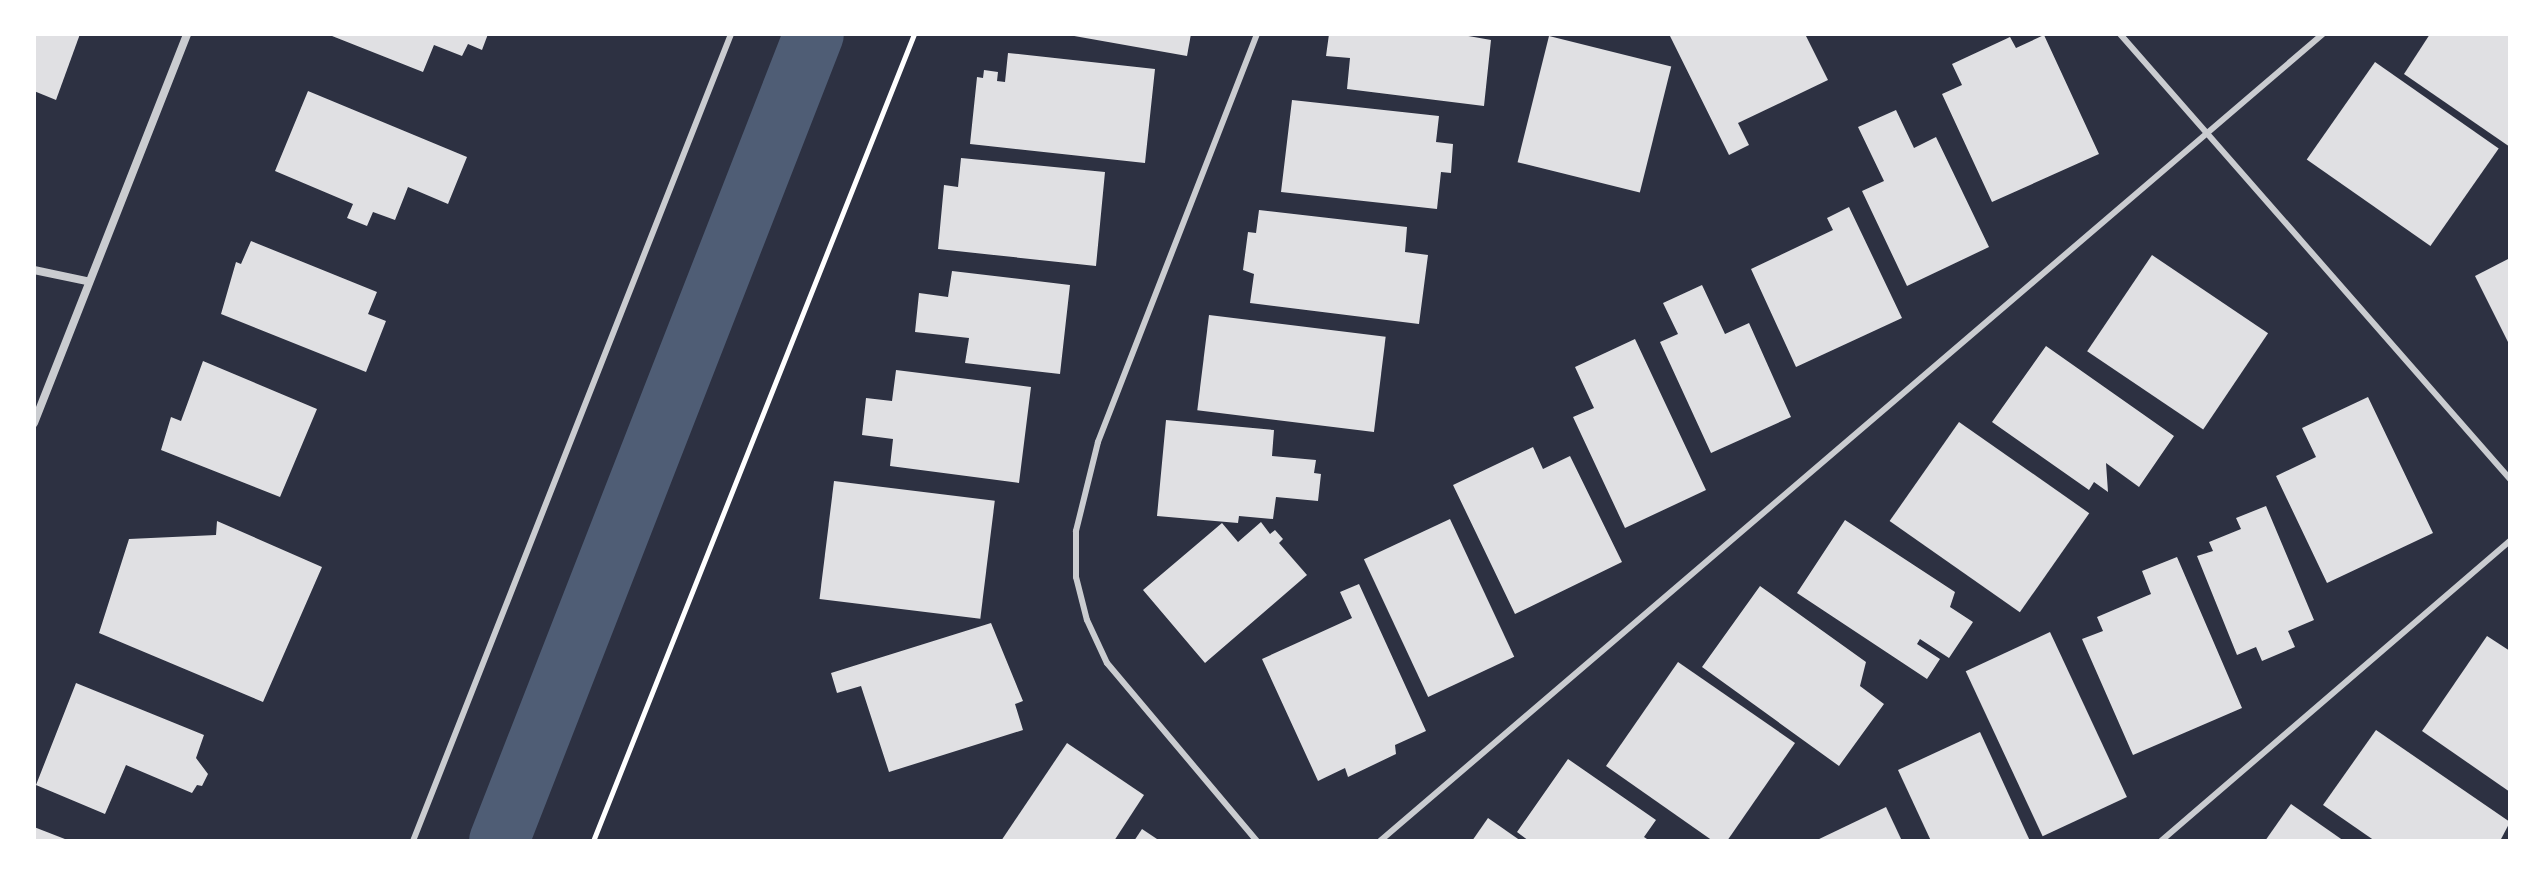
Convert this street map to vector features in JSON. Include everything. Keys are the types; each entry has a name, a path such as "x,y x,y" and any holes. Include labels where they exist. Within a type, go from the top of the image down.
{"street":[{"path":"34,423 86,281 187,34"},
{"path":"34,270 86,281"}],"lane":[{"path":"413,841 731,34"},
{"path":"1257,34 1098,442 1076,531 1076,577 1107,663 1257,841"},
{"path":"2120,34 2510,479"},
{"path":"1380,841 2323,34"},
{"path":"2161,841 2510,541"}],"path":[{"path":"593,841 914,34"}],"building":[{"path":"34,34 80,34 56,100 34,91"},
{"path":"327,34 488,34 482,50 468,44 462,56 434,45 423,72"},
{"path":"1063,34 1191,34 1187,56"},
{"path":"1329,34 1457,34 1491,40 1484,106 1347,89 1350,58 1326,56"},
{"path":"1669,34 1805,34 1828,80 1738,123 1749,145 1729,155"},
{"path":"2430,34 2510,34 2510,147 2404,74"},
{"path":"2044,35 2099,154 1992,202 1942,94 1962,85 1952,64 2010,37 2016,48"},
{"path":"1549,36 1671,66 1640,193 1518,162"},
{"path":"1008,53 1155,69 1145,163 970,144 977,77 983,78 984,70 998,72 997,81 1005,82"},
{"path":"2375,62 2499,149 2430,246 2307,159"},
{"path":"308,91 467,157 448,204 408,187 395,220 373,212 367,226 347,218 353,204 275,171"},
{"path":"1292,100 1439,116 1436,142 1453,144 1451,173 1441,172 1437,209 1281,192"},
{"path":"1896,110 1914,148 1936,137 1989,247 1907,286 1862,191 1884,181 1858,127"},
{"path":"961,158 1105,172 1096,266 938,249 944,185 958,187"},
{"path":"1849,207 1902,318 1796,367 1751,269 1833,230 1827,218"},
{"path":"1259,210 1407,227 1405,252 1428,255 1419,324 1250,303 1254,274 1243,270 1248,232 1256,233"},
{"path":"251,241 377,292 368,314 386,321 366,372 221,314 236,262 241,264"},
{"path":"2152,255 2268,333 2203,429 2087,351"},
{"path":"2510,258 2510,346 2475,276"},
{"path":"952,271 1070,285 1060,374 965,363 969,338 915,332 919,293 948,297"},
{"path":"1702,285 1725,334 1749,323 1791,417 1711,453 1660,342 1678,334 1663,303"},
{"path":"1209,315 1386,337 1374,432 1197,410"},
{"path":"1635,339 1706,490 1625,528 1573,417 1594,408 1575,367"},
{"path":"2046,346 2174,436 2139,487 2106,463 2108,492 2094,482 2089,490 1992,422"},
{"path":"203,361 317,409 280,497 161,450 171,417 181,421"},
{"path":"896,370 1031,387 1019,483 890,466 893,439 862,435 866,398 892,401"},
{"path":"2368,397 2433,533 2327,583 2276,476 2316,457 2302,428"},
{"path":"1166,420 1274,430 1272,456 1316,460 1314,473 1321,474 1318,501 1276,497 1273,519 1239,516 1238,523 1157,516"},
{"path":"1959,422 2089,513 2020,612 1890,521"},
{"path":"1533,447 1543,469 1570,456 1622,562 1515,614 1453,485"},
{"path":"834,481 995,501 980,619 819,599"},
{"path":"2266,506 2314,620 2288,631 2295,647 2262,661 2256,647 2237,655 2197,556 2213,551 2209,542 2241,529 2236,518"},
{"path":"1450,519 1514,657 1428,697 1364,559"},
{"path":"1845,520 1955,592 1950,607 1973,622 1949,658 1920,639 1917,644 1940,659 1927,679 1797,593"},
{"path":"217,521 322,567 263,702 99,633 129,539 216,535"},
{"path":"1261,522 1270,534 1275,530 1283,539 1279,543 1307,575 1205,663 1143,590 1222,523 1238,542"},
{"path":"2177,557 2242,708 2133,755 2082,639 2103,631 2097,617 2151,594 2142,571"},
{"path":"1359,584 1426,731 1395,745 1396,754 1348,777 1345,768 1318,781 1262,659 1352,618 1340,592"},
{"path":"1760,586 1866,662 1860,686 1884,704 1839,766 1702,667"},
{"path":"991,623 1023,701 1015,704 1023,730 889,772 861,686 837,693 831,673"},
{"path":"2050,632 2127,797 2043,836 1966,671"},
{"path":"2487,636 2510,651 2510,792 2422,731"},
{"path":"1678,662 1795,743 1727,841 1713,841 1606,766"},
{"path":"76,683 204,735 196,758 208,774 202,786 197,785 192,793 126,765 105,814 36,785"},
{"path":"2376,730 2510,822 2500,841 2375,841 2323,805"},
{"path":"1980,732 2030,841 1931,841 1898,770"},
{"path":"1067,743 1144,795 1114,841 1001,841"},
{"path":"1568,759 1656,820 1644,837 1650,841 1529,841 1517,832"},
{"path":"2291,804 2344,841 2265,841"},
{"path":"1886,807 1902,841 1815,841"},
{"path":"1488,818 1521,841 1472,841"},
{"path":"34,827 70,841 34,841"},
{"path":"1142,829 1160,841 1134,841"}],"waterway":[{"path":"499,841 814,34"}]}
